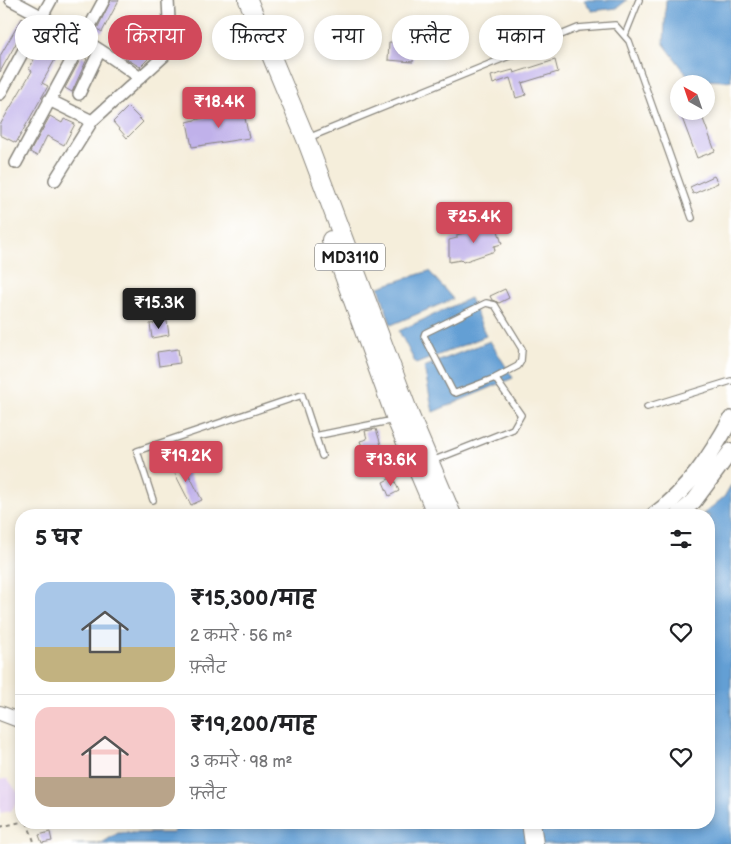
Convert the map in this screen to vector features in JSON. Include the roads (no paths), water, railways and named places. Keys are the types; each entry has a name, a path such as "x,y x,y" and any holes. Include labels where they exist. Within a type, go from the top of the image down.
{"main road":[{"name":"MD3110","path":"242,0 403,418 430,462 450,509"},
{"name":"MD3110","path":"248,0 306,139 435,509"},
{"path":"660,509 694,478 717,446 731,419"},
{"path":"685,509 694,502 731,451"},
{"path":"532,829 534,844"},
{"path":"543,829 545,844"}],"street":[{"path":"11,0 38,15"},
{"path":"43,15 51,0"},
{"path":"95,15 104,0"},
{"path":"55,180 92,121 164,56 169,46 168,0"},
{"path":"79,94 100,50 140,78"},
{"path":"0,94 19,60"},
{"path":"16,163 70,60"},
{"path":"49,100 92,121"},
{"path":"0,713 15,719"}],"lane":[{"path":"625,35 639,0"},
{"path":"306,139 578,28 615,25 625,35 692,218"},
{"path":"486,303 495,305 522,349 518,366 495,378 459,392 453,392 424,340 425,333 486,303"},
{"path":"430,462 513,429 518,424 521,415 495,378"},
{"path":"647,407 731,381"},
{"path":"153,500 137,451 302,395 322,456"},
{"path":"315,436 403,418"}],"water":[{"path":"584,0 627,0 617,8 592,11"},
{"path":"666,0 731,0 731,81 715,81 715,75 687,75 664,44"},
{"path":"429,271 453,299 391,325 379,287"},
{"path":"470,298 486,336 416,364 399,331"},
{"path":"490,341 513,378 433,412 424,367"},
{"path":"731,485 731,844 100,844 118,833 173,833 176,829 715,829 715,509 709,509 724,497"}]}
